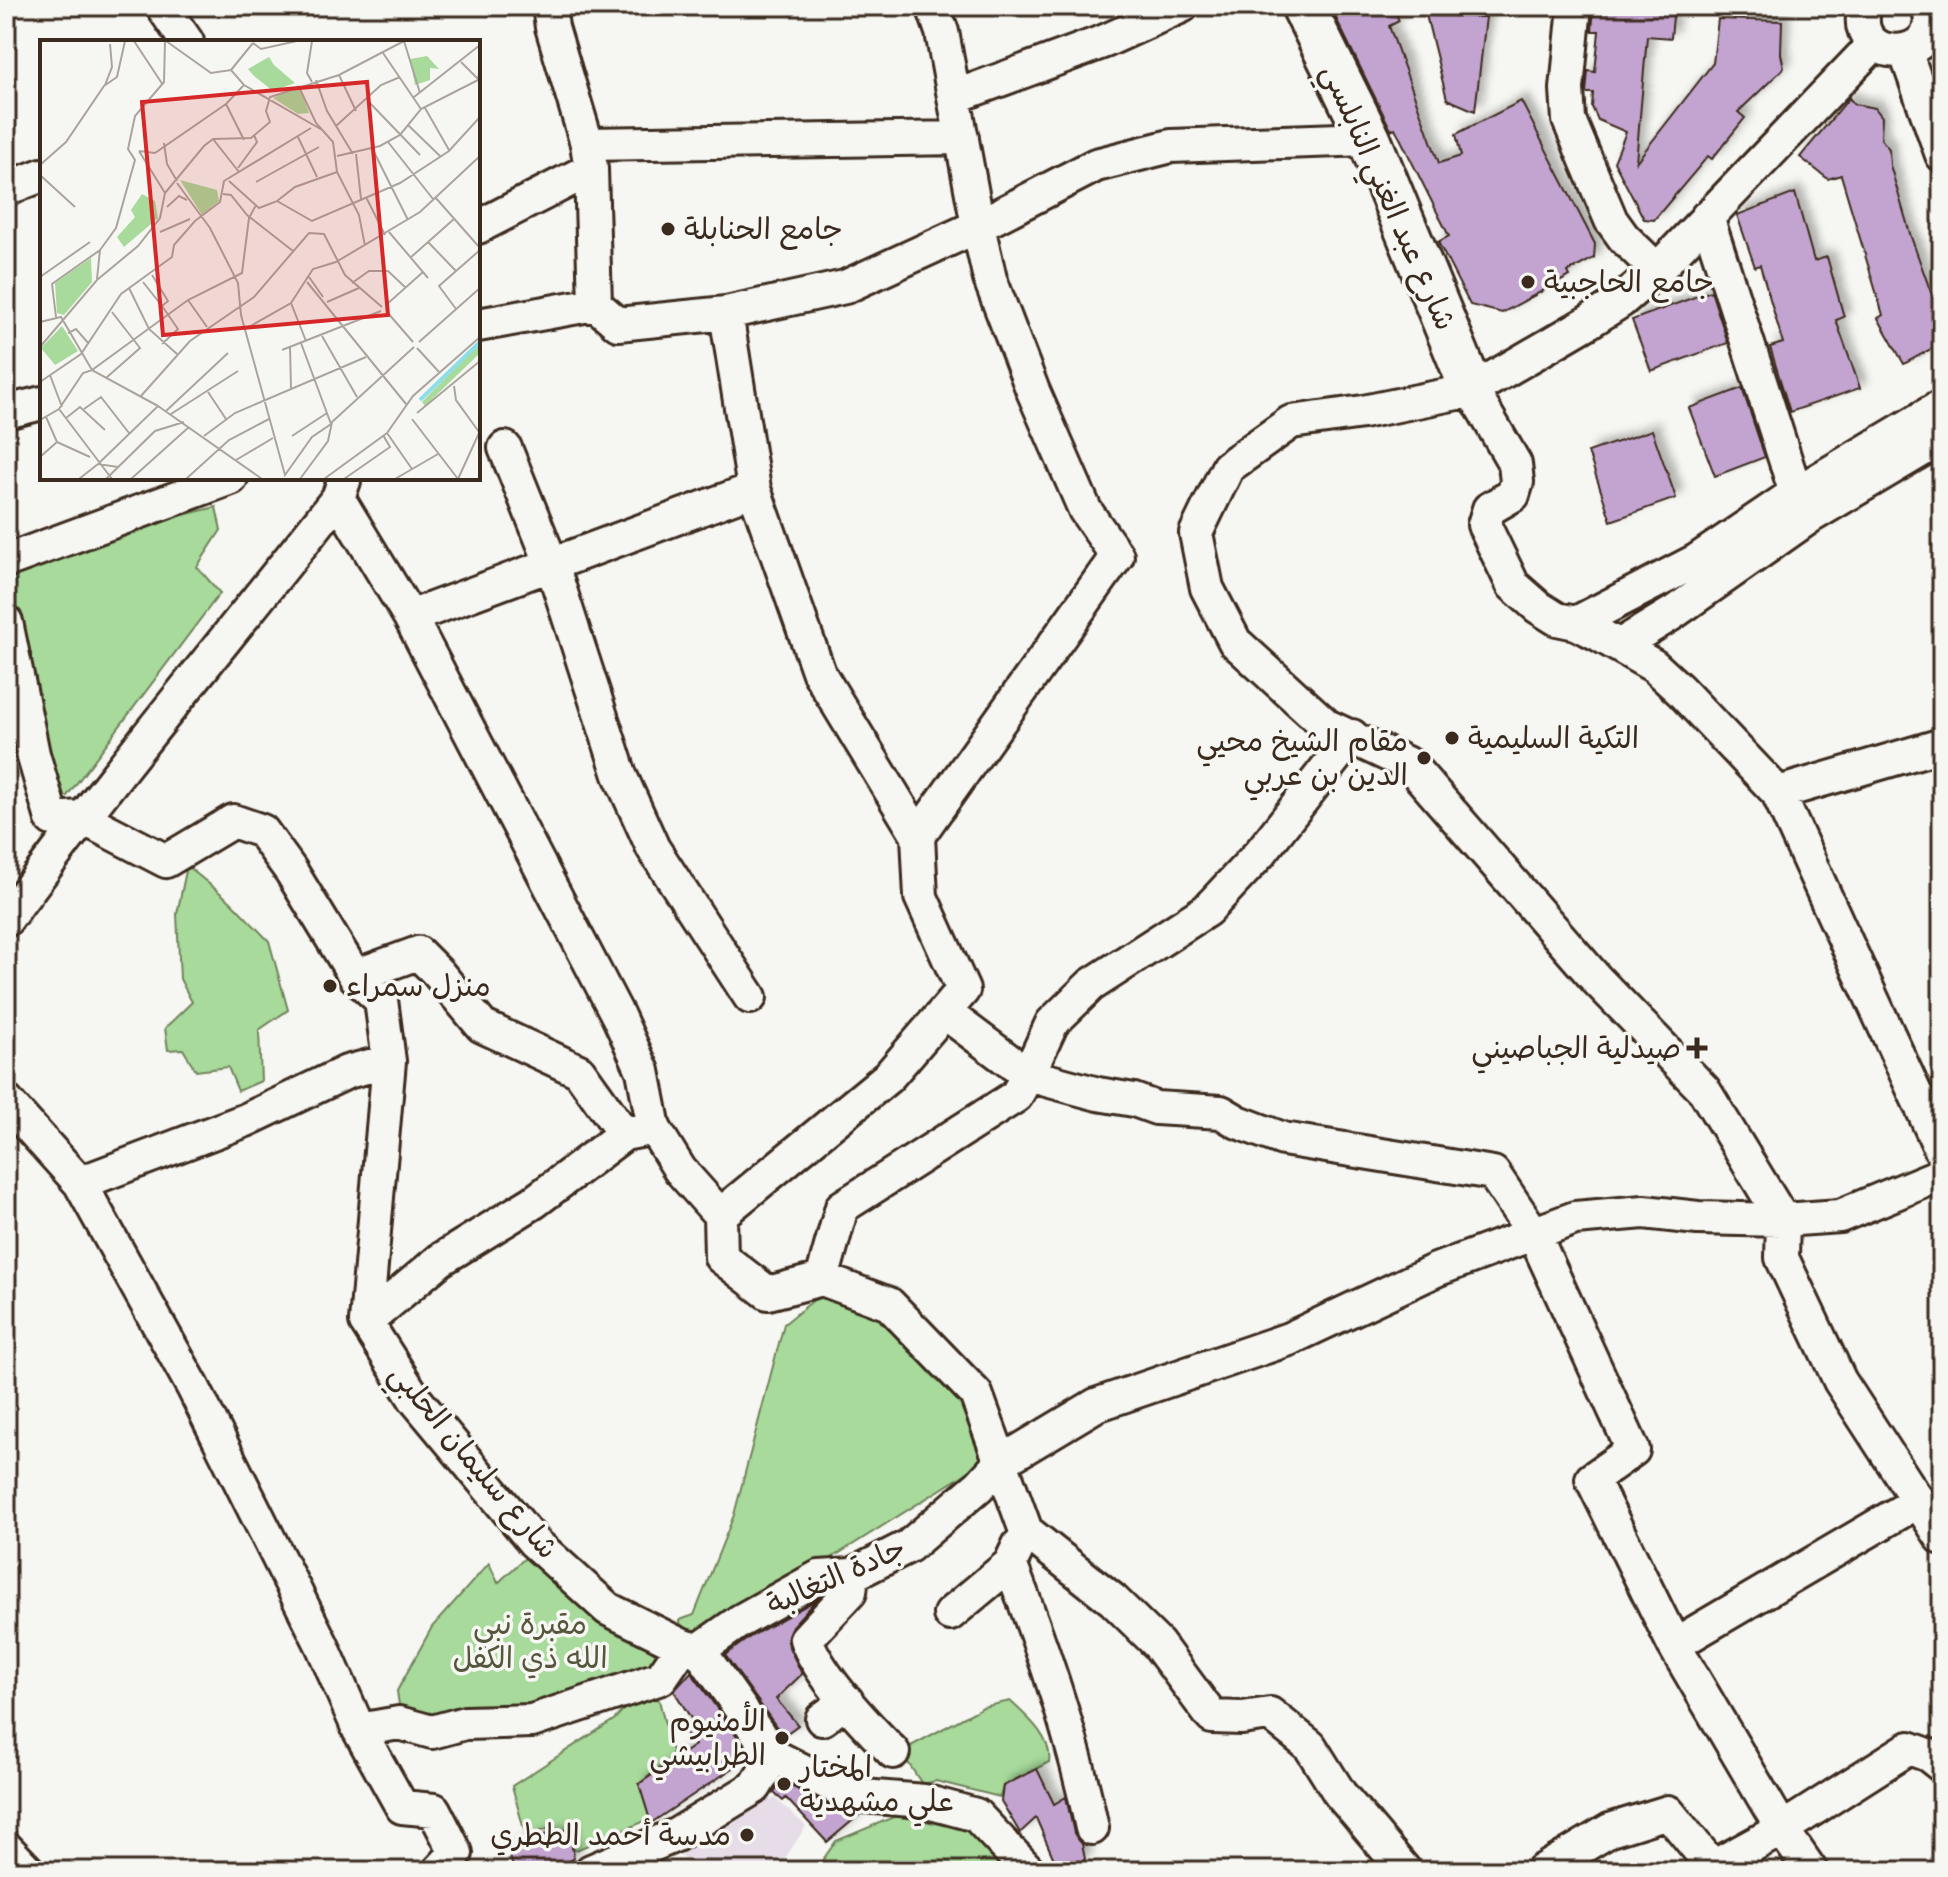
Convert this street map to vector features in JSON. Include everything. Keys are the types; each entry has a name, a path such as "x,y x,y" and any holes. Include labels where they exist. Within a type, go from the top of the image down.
{"main road":[{"name":"شارع عبد الغني النابلسي","path":"1303,6 1369,139 1472,390"}],"street":[{"path":"162,6 186,40"},
{"path":"918,836 1117,556 1085,510 1033,391 990,279 942,32 933,6"},
{"path":"954,97 1105,41 1182,6"},
{"path":"1575,6 1567,89 1569,120 1611,220 1624,238 1657,270"},
{"path":"1865,6 1863,25 1874,44 1894,52 1917,45 1925,36 1930,24 1928,6"},
{"path":"558,7 552,27 589,156 595,304 618,324 726,313 845,287 978,226 1096,165 1171,146 1369,139"},
{"path":"1874,44 1657,270 1598,316 1472,390 1363,412 1291,422 1228,467 1196,533 1207,588 1235,642 1327,726 1410,765 1597,980 1704,1090 1783,1220 1782,1258 1840,1381 1942,1538"},
{"path":"1905,51 1942,155"},
{"path":"480,226 589,156 962,138"},
{"path":"6,189 40,176"},
{"path":"1707,217 1796,493"},
{"path":"480,325 595,304"},
{"path":"720,1215 888,1077 963,990 921,897 918,836 819,673 754,489 726,313"},
{"path":"1472,390 1515,464 1517,482 1513,495 1489,509 1484,525 1513,585 1557,619 1576,623 1654,666 1778,793 1942,1152"},
{"path":"6,412 40,404"},
{"path":"1619,646 1686,584 1796,493 1942,406"},
{"path":"1576,623 1686,584 1811,516 1942,438"},
{"path":"505,448 552,565 620,775 653,848 750,997"},
{"path":"6,561 226,480"},
{"path":"6,920 81,817 206,666 342,488 618,1016 643,1071 639,1131"},
{"path":"410,617 754,489"},
{"path":"6,622 33,754 52,819 81,817 166,861 233,821 262,831 291,871 355,976 381,1000 389,1061 366,1322"},
{"path":"822,1279 842,1207 1016,1096 1052,1023 1091,985 1207,910 1261,852 1352,736"},
{"path":"1778,793 1942,745"},
{"path":"355,976 418,953 482,1026 579,1071 680,1170 720,1215 721,1257 768,1293 822,1279 889,1304 976,1394 1026,1531 1113,1600 1158,1644 1212,1717 1242,1718 1270,1714 1310,1746 1340,1794 1405,1871"},
{"path":"944,1012 1028,1075 1156,1108 1221,1112 1283,1139 1493,1173 1534,1234 1633,1450 1592,1479 1674,1645 1782,1829 1811,1871"},
{"path":"80,1183 246,1120 347,1072 389,1061"},
{"path":"6,1101 80,1183 193,1387 322,1645 359,1730 402,1807 434,1810 456,1853 439,1871"},
{"path":"366,1322 440,1260 534,1202 639,1131"},
{"name":"جادة التغالبة","path":"359,1730 399,1723 432,1732 465,1723 532,1721 661,1678 691,1648 819,1577 852,1575 909,1546 979,1486 1001,1462 1096,1405 1289,1339 1436,1270 1575,1218 1644,1212 1698,1218 1783,1220 1840,1216 1942,1174"},
{"name":"شارع سليمان الحلبي","path":"366,1322 415,1399 534,1542 608,1609 691,1648 774,1756 851,1795 924,1801 976,1815 1029,1871"},
{"path":"1674,1645 1919,1501"},
{"path":"950,1614 1010,1564 1026,1531"},
{"path":"1010,1564 1045,1655 1078,1765 1092,1828"},
{"path":"852,1575 850,1592 806,1639 834,1710 893,1752"},
{"path":"1542,1871 1610,1830 1668,1812 1708,1869 1782,1829 1909,1748 1928,1755 1942,1766"},
{"path":"591,1871 676,1835 755,1787 774,1756"},
{"path":"6,1848 28,1871"}],"shaded area":[{"name":"مدسة أحمد الططري","path":"775,1798 806,1826 777,1871 690,1871 675,1844"}],"green space":[{"path":"216,507 221,530 197,567 220,593 67,796 38,801 6,677 6,558"},
{"path":"187,866 230,901 269,941 288,1010 259,1030 261,1081 238,1091 228,1067 196,1071 183,1049 168,1050 165,1028 192,1002 180,979 177,914"},
{"path":"820,1295 882,1314 973,1414 981,1464 701,1640 681,1634 680,1620 694,1615 734,1515 784,1324"},
{"name":"مقبرة نبي الله ذي الكفل","path":"527,1556 660,1657 653,1669 530,1708 438,1716 400,1712 397,1691 432,1627 489,1563 498,1583"},
{"path":"652,1698 659,1700 673,1756 639,1784 650,1819 574,1851 568,1830 547,1829 526,1837 512,1786 615,1719 630,1702"},
{"path":"1010,1701 1043,1736 1049,1762 1003,1786 1000,1797 936,1781 922,1784 907,1761 911,1746 983,1707"},
{"path":"896,1816 974,1830 1013,1871 815,1871 836,1841"}],"building":[{"path":"1330,6 1393,6 1399,21 1389,26 1439,163 1461,156 1456,134 1521,101 1595,244 1594,258 1568,272 1570,276 1502,313 1470,305 1438,242 1449,236 1395,128 1391,130"},
{"path":"1594,6 1674,6 1671,38 1647,36 1636,162 1713,63 1718,19 1782,21 1781,54 1784,68 1738,112 1745,118 1712,159 1708,156 1654,220 1644,219 1614,162 1626,132 1598,120 1592,107 1593,93 1586,93 1588,71 1595,72 1599,31 1592,31"},
{"path":"1426,15 1486,17 1475,111 1447,99"},
{"path":"1849,98 1854,104 1875,108 1882,117 1881,139 1889,149 1890,165 1911,237 1942,323 1942,343 1904,364 1878,318 1883,315 1841,175 1828,179 1800,157"},
{"path":"1795,193 1814,261 1827,257 1844,317 1836,320 1860,388 1790,412 1770,347 1783,343 1760,265 1755,267 1737,215"},
{"path":"1711,291 1728,343 1651,371 1632,320"},
{"path":"1742,388 1765,457 1715,476 1689,408"},
{"path":"1652,430 1676,498 1611,521 1588,452"},
{"path":"816,1600 792,1626 788,1635 789,1647 802,1674 776,1699 798,1725 783,1736 725,1655 750,1637"},
{"path":"691,1672 751,1756 651,1823 639,1784 695,1745 680,1727 692,1720 674,1691"},
{"path":"1037,1769 1054,1804 1066,1797 1074,1833 1082,1844 1085,1859 1068,1871 1059,1871 1036,1818 1020,1833 1001,1801 1003,1786"},
{"path":"781,1781 842,1812 859,1815 827,1842 786,1798 783,1801 774,1793"},
{"path":"569,1830 574,1858 555,1871 514,1871 508,1849 544,1835"}],"place":[{"name":"جامع الحنابلة","path":"668,229"},
{"name":"جامع الحاجبية","path":"1528,282"},
{"name":"التكية السليمية","path":"1452,738"},
{"name":"مقام الشيخ محيي الدين بن عربي","path":"1424,758"},
{"name":"منزل سمراء","path":"330,986"},
{"name":"صيدلية الجباصيني","path":"1697,1048"},
{"name":"الأمنيوم الطرابيشي","path":"782,1738"},
{"name":"المختار علي مشهدية","path":"784,1784"},
{"name":"مدسة أحمد الططري","path":"747,1835"}]}
